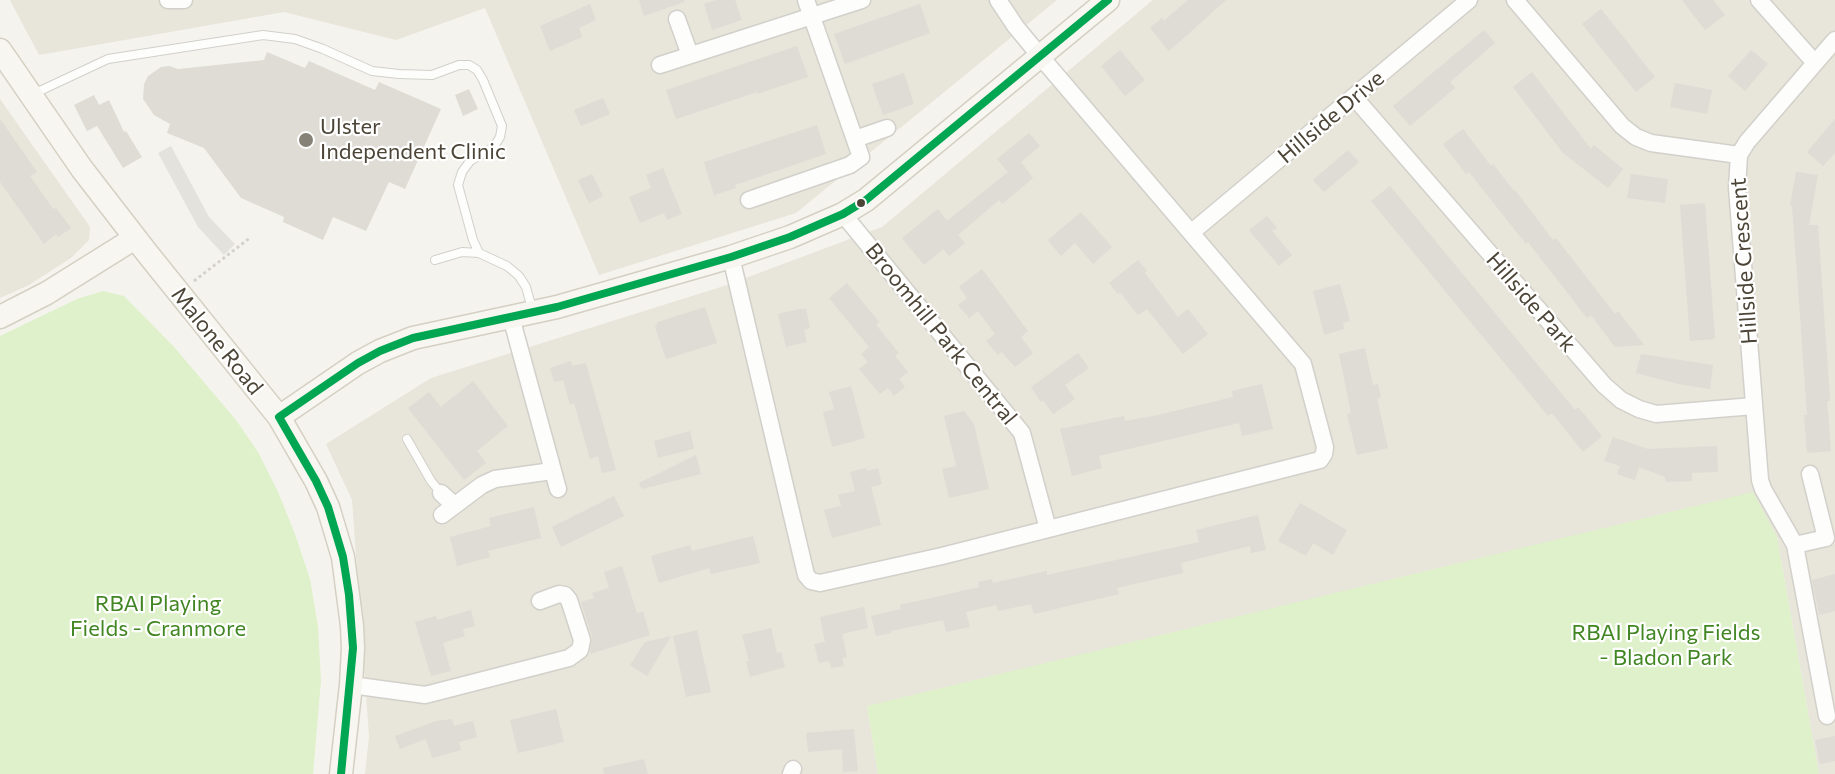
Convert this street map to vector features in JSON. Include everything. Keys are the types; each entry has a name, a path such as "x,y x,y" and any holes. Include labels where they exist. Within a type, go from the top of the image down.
{"street":[{"path":"168,0 183,0"},
{"path":"749,200 850,165 861,157 806,0"},
{"path":"660,65 862,0"},
{"path":"731,257 806,575 811,581 820,583 1048,529 1320,460 1325,447 1303,364 1040,56 1016,27 998,0"},
{"path":"279,417 380,351 413,338 533,312 731,257 790,237 843,214 866,200 1108,0"},
{"name":"Hillside Drive","path":"1192,232 1469,0"},
{"path":"1515,0 1622,126 1636,137 1651,143 1739,155"},
{"path":"1759,0 1815,63"},
{"path":"677,19 690,55"},
{"name":"Hillside Crescent","path":"1795,545 1760,480 1737,188 1739,155 1747,142 1835,40"},
{"name":"Malone Road","path":"4,65 30,95 82,169 135,238 279,417 316,481 328,507 343,557 352,626 351,685 341,774"},
{"name":"Hillside Park","path":"1354,98 1604,385 1621,400 1639,410 1656,414 1754,406"},
{"path":"855,139 887,128"},
{"name":"Broomhill Park Central","path":"843,214 1023,433 1048,529"},
{"path":"0,317 47,293 135,238"},
{"path":"511,317 558,489"},
{"path":"441,493 448,510 482,485 495,479 552,471"},
{"path":"1809,474 1826,538 1795,545 1827,716"},
{"path":"351,685 425,695 569,658 580,650 582,640 569,600 565,595 559,594 540,601"}],"lane":[{"path":"30,95 108,59 263,35 295,39 372,70 399,74 432,75 459,65 469,65 477,70 483,80 502,126 500,137 494,147 470,161 462,172 458,185 478,253"},
{"path":"435,260 462,252 478,253 507,266 519,276 526,287 533,312"},
{"path":"408,439 431,481 441,493"}],"path":[{"path":"200,277 251,237"}],"shaded area":[{"path":"10,0 1057,0 796,213 599,275 485,8 396,40 284,12 39,55"},
{"path":"1153,0 1835,0 1835,774 1819,774 1777,537 867,706 878,774 365,774 369,736 352,500 326,444 431,378 727,285 882,227"},
{"path":"0,99 90,227 89,240 71,258 29,285 0,298"},
{"path":"171,146 209,217 235,244 224,255 198,227 158,153"}],"green space":[{"name":"RBAI Playing Fields - Cranmore","path":"103,291 124,296 175,348 236,420 258,452 278,492 310,579 318,627 321,681 313,774 0,774 0,336 77,299"},
{"name":"RBAI Playing Fields - Bladon Park","path":"1753,492 1777,537 1819,774 878,774 867,706"}],"building":[{"path":"639,0 684,0 684,2 644,16"},
{"path":"716,0 735,0 742,20 712,30 704,4"},
{"path":"1188,0 1226,0 1169,51 1150,28 1162,18 1164,21"},
{"path":"1682,0 1713,0 1725,15 1705,30"},
{"path":"590,4 596,20 579,28 582,37 550,51 540,26"},
{"path":"920,4 930,33 845,64 834,34"},
{"path":"1601,9 1655,77 1636,92 1582,24"},
{"path":"1484,30 1495,43 1450,82 1455,88 1410,126 1393,106"},
{"path":"797,46 808,77 676,119 666,90"},
{"path":"1120,50 1145,80 1125,96 1101,66"},
{"path":"1751,50 1768,64 1745,91 1728,76"},
{"name":"Ulster Independent Clinic","path":"267,52 305,68 309,61 375,90 379,82 441,109 405,189 389,182 366,231 333,217 323,240 283,222 284,217 241,198 204,148 167,133 170,124 154,115 143,99 144,84 148,76 161,67 169,66 178,69 264,60"},
{"path":"1532,72 1591,149 1594,145 1623,169 1608,188 1563,153 1513,87"},
{"path":"904,73 914,104 883,115 872,84"},
{"path":"1675,83 1712,90 1707,114 1670,107"},
{"path":"469,89 478,109 463,116 455,95"},
{"path":"94,95 99,105 109,100 124,132 126,131 142,157 123,168 97,126 87,131 74,105"},
{"path":"603,98 610,114 581,126 574,110"},
{"path":"0,119 37,172 30,176 53,209 56,208 71,228 58,237 56,234 44,244 0,182"},
{"path":"1835,119 1835,153 1823,166 1807,152"},
{"path":"817,125 826,154 735,185 736,188 714,195 704,162"},
{"path":"1463,129 1491,166 1493,164 1515,190 1553,240 1556,238 1615,314 1618,311 1644,345 1615,347 1591,315 1587,318 1528,242 1526,244 1469,172 1466,174 1443,144"},
{"path":"1029,133 1040,146 1021,162 1033,178 1002,204 999,200 958,235 965,243 949,256 943,249 924,265 902,238 938,209 947,221 1008,172 997,159"},
{"path":"1348,150 1359,162 1324,192 1313,180"},
{"path":"663,168 682,214 667,220 664,213 640,223 629,197 651,188 646,175"},
{"path":"1796,172 1818,175 1809,225 1818,225 1830,401 1827,401 1831,451 1807,453 1804,415 1807,415 1792,206 1790,206"},
{"path":"592,174 603,196 589,203 578,180"},
{"path":"1631,174 1668,179 1665,203 1627,198"},
{"path":"1390,186 1575,410 1578,407 1602,436 1583,452 1552,413 1548,416 1371,201"},
{"path":"1705,203 1715,339 1690,341 1680,205"},
{"path":"1081,212 1112,247 1093,264 1075,243 1061,256 1048,240"},
{"path":"1267,216 1277,228 1272,231 1292,255 1279,266 1249,230"},
{"path":"1138,260 1178,317 1188,309 1208,334 1183,354 1147,309 1138,315 1120,292 1118,294 1109,283"},
{"path":"982,269 1028,331 1021,337 1033,353 1015,367 1002,352 998,355 986,341 995,334 978,311 969,318 958,305 967,298 959,287"},
{"path":"847,283 879,322 876,325 899,353 895,356 908,372 899,379 905,387 894,396 888,388 880,394 859,369 868,362 861,354 869,347 829,298"},
{"path":"1340,284 1350,321 1343,323 1344,329 1324,335 1313,291"},
{"path":"705,307 717,343 666,359 655,327 658,322"},
{"path":"806,309 810,328 804,330 807,342 786,347 778,314"},
{"path":"1365,348 1373,385 1378,384 1381,397 1377,398 1388,448 1357,455 1347,414 1351,413 1339,354"},
{"path":"1078,353 1089,368 1065,385 1075,399 1053,414 1031,387"},
{"path":"1641,354 1713,365 1710,389 1678,384 1636,373"},
{"path":"571,361 572,366 586,363 616,470 602,473 598,456 590,459 574,403 570,405 563,380 554,382 550,368"},
{"path":"473,381 508,426 477,451 486,463 464,480 408,408 429,392 441,407"},
{"path":"1262,384 1273,429 1242,436 1239,423 1099,456 1102,468 1072,476 1060,429 1124,416 1125,421 1158,415 1233,397 1232,391"},
{"path":"851,386 865,438 832,447 823,412 834,409 829,392"},
{"path":"964,411 974,424 989,489 949,498 942,469 956,466 944,416"},
{"path":"690,431 694,449 658,458 654,441"},
{"path":"1613,437 1648,449 1717,446 1718,472 1692,473 1692,481 1666,482 1665,477 1639,467 1635,480 1617,474 1620,466 1604,461"},
{"path":"696,455 701,474 642,489 639,483"},
{"path":"866,468 867,471 878,468 882,484 871,487 881,525 832,538 824,510 841,506 838,495 855,491 850,472"},
{"path":"614,496 624,516 561,547 552,527"},
{"path":"1300,503 1347,530 1333,555 1313,543 1306,556 1278,541"},
{"path":"534,507 541,538 488,551 490,557 457,566 450,537 491,526 489,518"},
{"path":"1258,515 1266,550 1251,553 1250,546 1181,563 1183,573 1117,588 1119,594 1034,614 1031,604 998,611 996,605 966,612 970,627 946,632 943,620 876,636 871,616 901,609 900,605 979,587 978,582 992,579 993,583 1047,571 1047,575 1199,542 1196,530"},
{"path":"753,536 760,563 711,574 709,568 659,583 651,556 690,545 692,551"},
{"path":"622,566 637,613 643,612 650,635 590,654 592,637 581,602 594,598 592,593 609,588 604,572"},
{"path":"1835,574 1835,611 1819,615 1812,580"},
{"path":"864,607 868,628 842,634 847,657 842,658 844,666 831,668 829,661 819,663 814,644 825,642 820,617"},
{"path":"471,610 475,626 463,629 465,636 443,643 451,671 431,676 415,622 436,616 437,620"},
{"path":"771,628 777,653 781,652 785,667 750,677 746,661 749,661 742,635"},
{"path":"697,630 711,692 686,697 673,636"},
{"path":"671,636 647,676 630,665 645,642"},
{"path":"556,709 564,742 518,753 510,720"},
{"path":"452,719 454,726 473,721 477,737 459,742 461,750 432,758 426,739 400,749 395,736 436,721"},
{"path":"854,729 858,771 843,772 842,749 808,752 806,733"},
{"path":"1835,736 1835,761 1820,764 1815,740"},
{"path":"644,759 648,774 604,774 603,768"}],"transit line":[{"path":"341,774 353,648 349,595 343,557 328,507 316,481 279,417 358,363 380,351 413,338 557,307 731,257 790,237 843,214 866,200 1108,0"}],"place":[{"name":"Ulster Independent Clinic","path":"306,140"}]}
